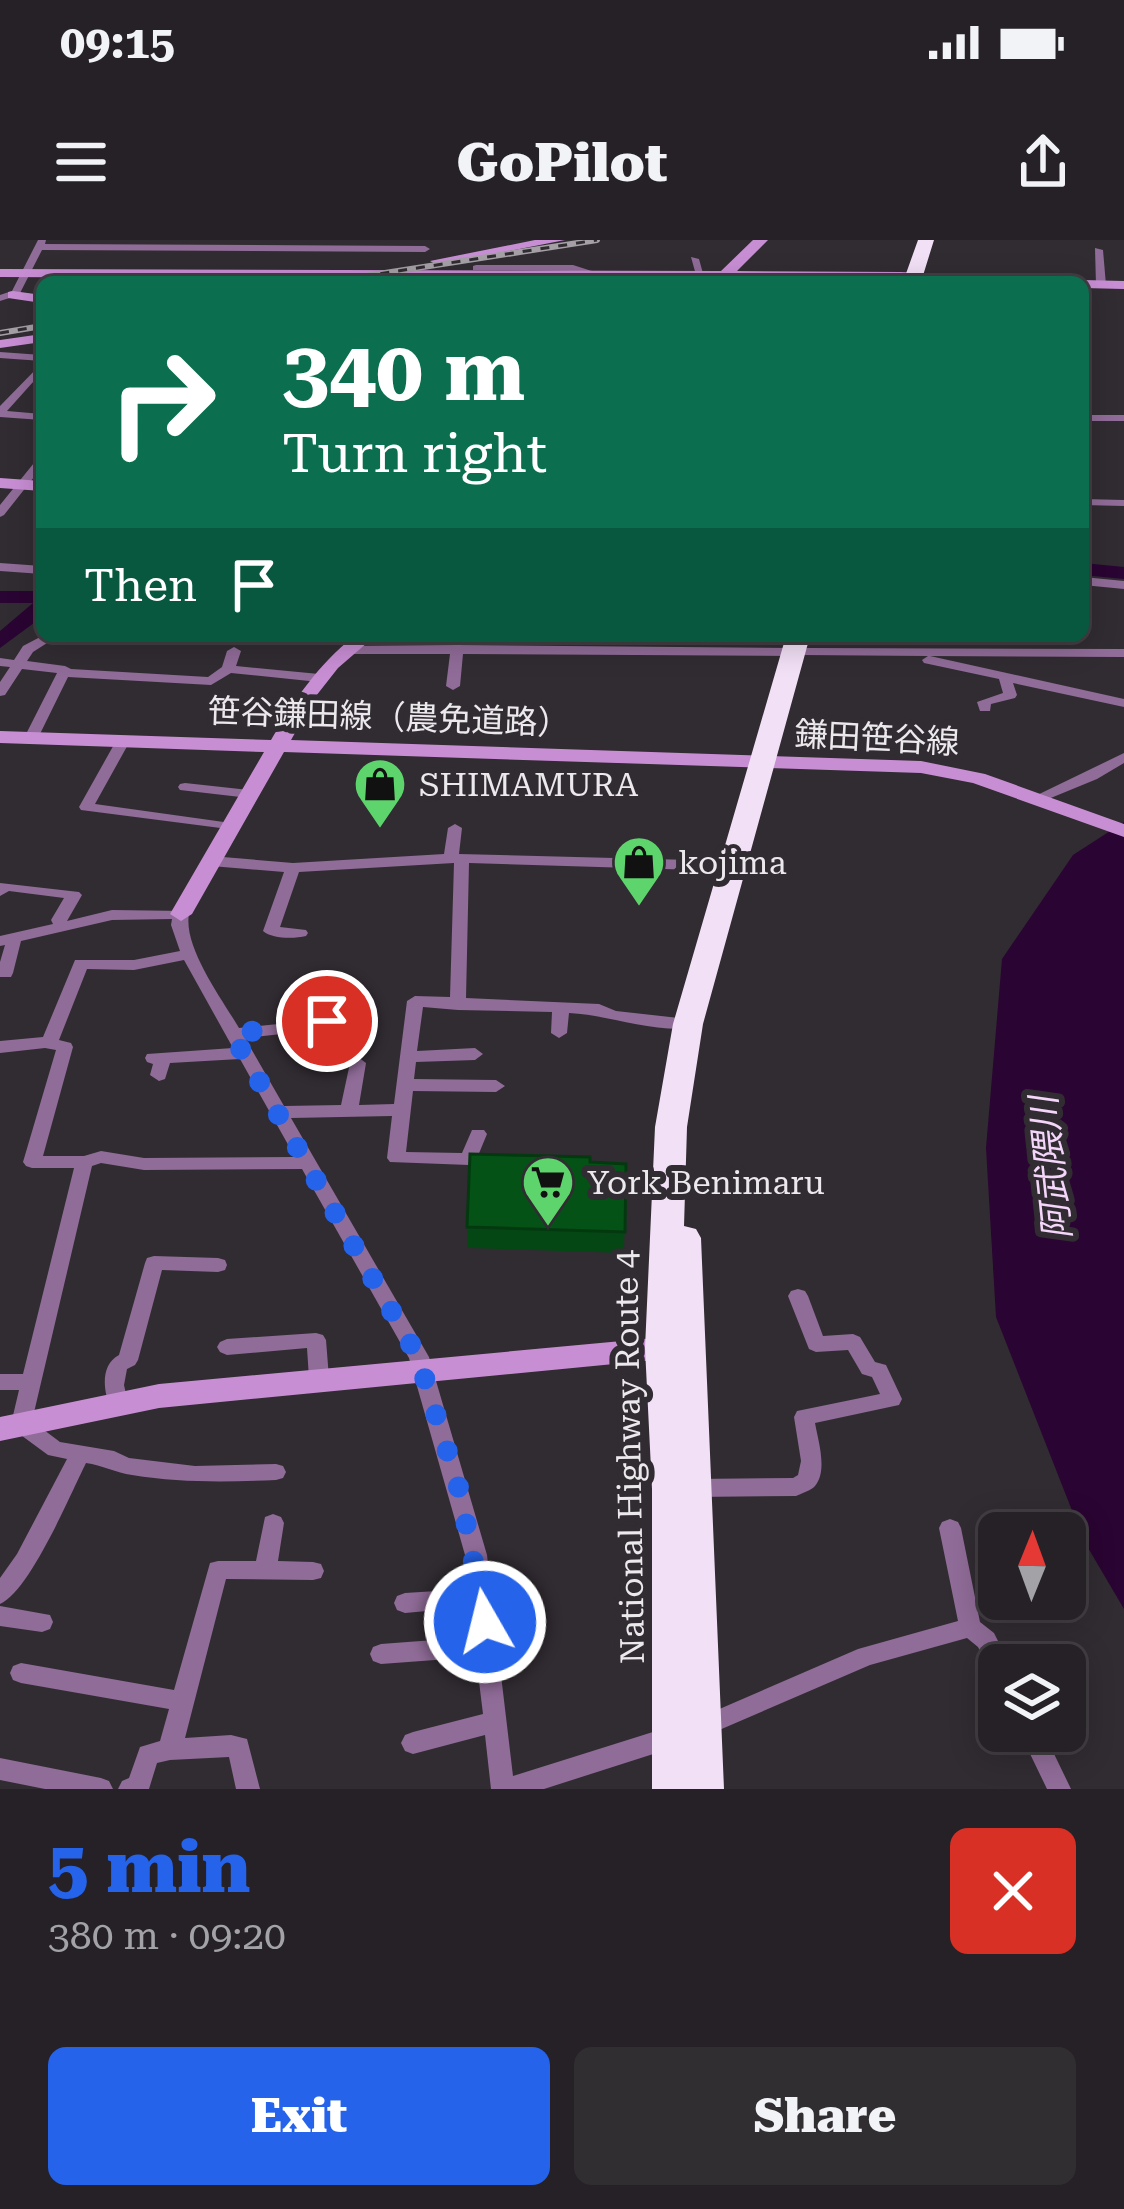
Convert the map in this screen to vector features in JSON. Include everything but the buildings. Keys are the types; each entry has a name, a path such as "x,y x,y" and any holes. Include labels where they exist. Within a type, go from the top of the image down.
{"highway":[{"path":"907,276 913,240"},
{"path":"908,276 926,240"},
{"name":"National Highway Route 4","path":"674,1789 686,1732 692,1488 674,1347 697,1072 767,764 803,644"},
{"name":"National Highway Route 4","path":"702,1789 686,1732 671,1489 670,1127 688,1024 730,866 767,764"}],"street":[{"path":"5,296 29,272 41,243 425,250 558,240"},
{"path":"724,276 761,240"},
{"path":"267,267 275,244"},
{"path":"62,271 102,266 267,267 310,275 425,250"},
{"path":"1098,250 1101,285"},
{"path":"694,259 701,275"},
{"path":"476,268 574,268 596,274"},
{"path":"0,271 708,276"},
{"path":"62,271 73,276"},
{"path":"592,276 596,274"},
{"path":"1089,284 1124,286"},
{"path":"5,296 36,298"},
{"path":"0,344 36,339"},
{"path":"0,355 36,361"},
{"path":"0,414 36,369"},
{"path":"0,414 36,417"},
{"path":"1089,417 1124,418"},
{"path":"0,483 32,486"},
{"path":"0,513 32,486"},
{"path":"1089,502 1124,503"},
{"path":"0,567 36,570"},
{"path":"1089,582 1124,585"},
{"path":"0,692 28,650 42,642"},
{"path":"358,642 320,678 275,746 179,925 238,1043 418,1357 452,1460 482,1597 506,1789 686,1732 866,1656 970,1627"},
{"path":"347,650 803,644 893,652 1124,703"},
{"path":"893,652 909,644 1124,653"},
{"path":"453,686 458,649"},
{"path":"66,673 211,681 228,669 234,651"},
{"path":"0,662 63,668 66,673"},
{"path":"228,669 320,678"},
{"path":"31,738 66,673"},
{"path":"986,709 984,702 1010,694 1005,676"},
{"name":"笹谷鎌田線（農免道路）","path":"0,737 767,764"},
{"path":"123,741 86,807 231,826"},
{"path":"1039,800 1124,758"},
{"name":"鎌田笹谷線","path":"767,764 940,770 1124,831"},
{"path":"185,787 249,794"},
{"path":"454,828 458,1005"},
{"path":"212,861 293,868 456,859 730,866"},
{"path":"293,868 271,932 301,933"},
{"path":"0,891 5,886 74,895 59,920 62,927"},
{"path":"278,907 302,908"},
{"path":"4,974 7,940 112,915 181,914"},
{"path":"49,1043 81,964 134,964 190,954"},
{"path":"478,1134 469,1160 396,1158 415,1000 599,1009 612,1016 688,1024"},
{"path":"560,1033 561,1008"},
{"path":"158,1064 356,1021"},
{"path":"0,1047 49,1043 65,1047 32,1162 84,1162 101,1157 144,1164 308,1163"},
{"path":"408,1057 476,1054"},
{"path":"350,1110 358,1063"},
{"path":"405,1085 496,1086"},
{"path":"280,1112 402,1110"},
{"path":"10,1427 31,1382 84,1162"},
{"path":"118,1403 114,1384 118,1365 128,1360 154,1263 218,1265"},
{"path":"692,1488 796,1487 808,1480 811,1461 804,1417 892,1399 879,1370 869,1369 853,1342 816,1344 798,1296"},
{"path":"227,1347 316,1340 319,1378"},
{"path":"10,1427 118,1403 319,1378 674,1347"},
{"path":"0,1382 31,1382"},
{"path":"10,1427 55,1449 148,1471 195,1475 276,1472"},
{"path":"0,1595 25,1561 80,1454"},
{"path":"266,1570 273,1523"},
{"path":"950,1528 970,1627 988,1644"},
{"path":"170,1749 218,1570 313,1571"},
{"path":"405,1603 482,1597"},
{"path":"0,1616 42,1622"},
{"path":"381,1654 489,1646"},
{"path":"21,1673 180,1701"},
{"path":"413,1743 496,1721"},
{"path":"130,1789 139,1785 148,1756 170,1749 239,1747 248,1789"},
{"path":"1041,1752 1059,1789"},
{"path":"0,1769 101,1789"}],"water":[{"name":"阿武隈川","path":"1124,822 1124,1609 1086,1544 1086,1512 1073,1512 996,1317 986,1148 1002,959 1073,855"}],"waterway":[{"path":"1089,570 1124,573"},
{"path":"0,597 36,597"},
{"path":"0,642 36,611"}],"railway":[{"path":"366,276 597,240"},
{"path":"0,333 36,327"}],"place":[{"name":"SHIMAMURA","path":"380,830"},
{"name":"kojima","path":"639,908"},
{"name":"York Benimaru","path":"548,1228"}],"route":[{"path":"327,1021 232,1034 418,1357 452,1460 476,1555 485,1622"}]}
